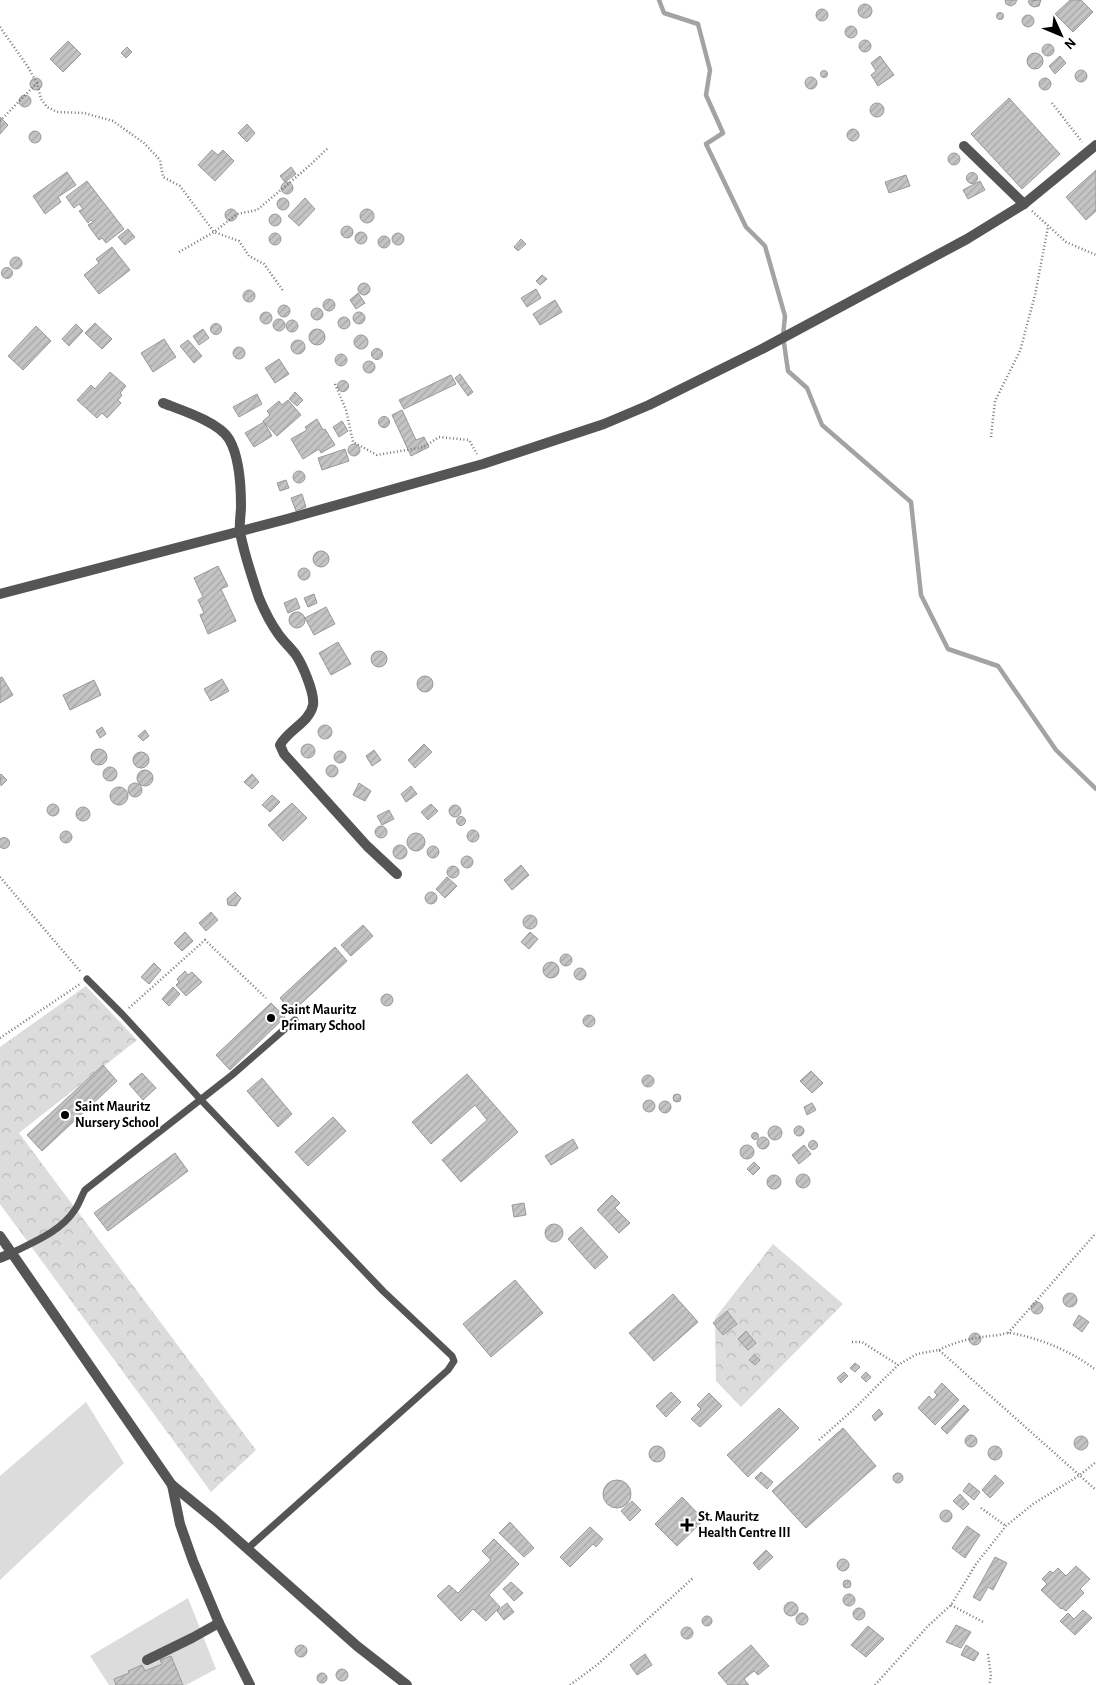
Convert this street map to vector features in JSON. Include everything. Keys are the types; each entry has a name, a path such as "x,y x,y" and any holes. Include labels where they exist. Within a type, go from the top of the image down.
{"street":[{"path":"964,146 1024,204"},
{"path":"0,594 483,464 604,424 673,394 726,368 967,239 1024,204 1092,148"},
{"path":"163,403 195,415 223,431 229,440 235,456 241,489 240,530 247,561 260,600 279,635 296,656 306,675 312,694 313,704 308,715 280,745 284,754 367,846 397,874"},
{"path":"0,1236 172,1485 193,1501 356,1646 407,1685"},
{"path":"0,1258 12,1253"},
{"path":"172,1485 180,1524 219,1623 250,1685"},
{"path":"147,1660 219,1623"}],"lane":[{"path":"87,979 383,1291 452,1356 454,1361 448,1370 247,1549"},
{"path":"12,1253 63,1223 75,1210 85,1190 232,1076 295,1020"}],"path":[{"path":"0,27 28,67 36,82 41,99 48,107 57,112 84,113 113,122 144,143 160,160 163,177 180,186 214,232 240,240 249,256 264,264 284,292"},
{"path":"0,121 36,82"},
{"path":"1052,103 1092,148"},
{"path":"179,252 214,232 237,214 257,210 328,148"},
{"path":"1024,204 1066,242 1096,255"},
{"path":"991,437 995,401 1020,351 1035,295 1048,227"},
{"path":"335,384 346,410 353,442 377,455 424,447 439,437 469,440 483,464"},
{"path":"0,877 87,979 0,1038"},
{"path":"122,1014 205,940 266,998"},
{"path":"1008,1333 1096,1233"},
{"path":"819,1440 854,1409 898,1365 917,1354 938,1350 966,1340 1008,1333 1037,1339 1060,1348 1096,1370"},
{"path":"852,1342 862,1342 898,1365"},
{"path":"938,1350 1096,1490"},
{"path":"875,1685 928,1626 951,1605 976,1564 1006,1526 1033,1504 1080,1476 1096,1462"},
{"path":"981,1508 1006,1526"},
{"path":"570,1685 597,1665 693,1578"},
{"path":"951,1605 983,1622"},
{"path":"988,1654 991,1676 989,1685"}],"green space":[{"path":"86,986 137,1040 19,1133 256,1450 211,1492 0,1204 0,1047"},
{"path":"773,1244 843,1304 741,1407 716,1381 715,1318"},
{"path":"86,1402 124,1463 0,1580 0,1476"},
{"path":"188,1598 216,1669 186,1685 109,1685 90,1656"}],"building":[{"path":"1005,0 1017,0 1011,6 1006,4"},
{"path":"1041,0 1039,6 1034,7 1028,1"},
{"path":"1070,0 1081,0 1093,12 1073,32 1055,14"},
{"path":"865,4 870,6 872,11 870,16 865,18 860,16 858,11 860,6"},
{"path":"820,9 824,9 828,15 824,21 820,21 816,17 816,13"},
{"path":"1000,12 1004,16 1000,20 996,16"},
{"path":"1026,15 1030,15 1034,21 1030,27 1026,27 1022,23 1022,19"},
{"path":"849,26 853,26 857,32 853,38 849,38 845,34 845,30"},
{"path":"865,40 871,46 865,52 859,46"},
{"path":"68,41 81,54 63,72 50,59"},
{"path":"1046,44 1050,44 1054,50 1050,56 1046,56 1042,52 1042,48"},
{"path":"127,47 132,52 126,58 121,53"},
{"path":"1035,53 1043,61 1035,69 1027,61"},
{"path":"880,56 894,75 878,86 871,75 876,71 871,63"},
{"path":"1060,56 1066,63 1055,74 1049,66"},
{"path":"824,70 828,74 824,78 820,74"},
{"path":"1079,70 1083,70 1087,76 1083,82 1079,82 1075,78 1075,74"},
{"path":"811,77 817,83 811,89 805,83"},
{"path":"36,78 42,84 36,90 30,84"},
{"path":"1043,78 1047,78 1051,84 1047,90 1043,90 1039,86 1039,82"},
{"path":"23,95 27,95 31,101 27,107 23,107 19,103 19,99"},
{"path":"1009,98 1060,154 1022,189 971,134"},
{"path":"874,103 880,103 884,110 880,117 874,117 870,113 870,107"},
{"path":"0,117 8,125 0,134"},
{"path":"247,124 255,133 247,142 238,133"},
{"path":"853,129 859,135 853,141 847,135"},
{"path":"33,131 37,131 41,137 37,143 33,143 29,139 29,135"},
{"path":"212,150 218,155 223,150 234,161 215,181 198,165"},
{"path":"952,153 956,153 960,159 956,165 952,165 948,161 948,157"},
{"path":"291,167 296,174 285,182 280,176"},
{"path":"1096,170 1096,211 1086,220 1066,197"},
{"path":"67,172 76,185 58,197 61,202 45,214 33,196"},
{"path":"970,173 974,173 977,178 976,182 970,183 967,180 967,176"},
{"path":"906,175 910,186 889,193 885,182"},
{"path":"87,181 124,229 106,243 102,238 99,240 88,225 93,222 91,220 88,223 79,211 83,209 79,204 74,208 66,197"},
{"path":"980,181 985,190 968,199 963,190"},
{"path":"287,182 293,188 287,194 281,188"},
{"path":"283,198 289,204 283,210 277,204"},
{"path":"305,198 315,209 299,226 288,216"},
{"path":"231,209 237,215 231,221 225,215"},
{"path":"364,209 370,209 374,216 370,223 364,223 360,219 360,213"},
{"path":"275,214 281,220 275,226 269,220"},
{"path":"349,226 352,227 352,237 345,238 342,237 341,230 342,227"},
{"path":"128,229 135,237 125,245 118,237"},
{"path":"359,232 363,232 367,238 363,244 359,244 355,240 355,236"},
{"path":"275,233 281,239 275,245 269,239"},
{"path":"398,233 404,239 398,245 392,239"},
{"path":"382,236 386,236 390,242 386,248 382,248 378,244 378,240"},
{"path":"521,239 526,244 518,251 514,247"},
{"path":"112,247 130,270 99,294 84,275 99,263 96,259"},
{"path":"14,257 18,257 22,263 18,269 14,269 10,265 10,261"},
{"path":"5,268 9,268 12,273 11,277 5,278 2,275 2,271"},
{"path":"542,275 547,279 540,285 536,281"},
{"path":"362,283 366,283 370,289 366,295 362,295 358,291 358,287"},
{"path":"536,289 541,298 527,307 521,298"},
{"path":"247,290 251,290 255,296 251,302 247,302 243,298 243,294"},
{"path":"358,293 365,303 356,309 350,300"},
{"path":"329,299 335,305 329,311 323,305"},
{"path":"555,300 562,312 540,325 533,314"},
{"path":"282,305 286,305 290,311 286,317 282,317 278,313 278,309"},
{"path":"317,308 323,314 317,320 311,314"},
{"path":"264,312 268,312 272,318 268,324 264,324 260,320 260,316"},
{"path":"357,312 361,312 365,318 361,324 357,324 353,320 353,316"},
{"path":"344,317 350,323 344,329 338,323"},
{"path":"279,319 285,325 279,331 273,325"},
{"path":"290,320 294,320 298,326 294,332 290,332 286,328 286,324"},
{"path":"95,323 112,339 102,349 85,333"},
{"path":"216,323 222,329 216,335 210,329"},
{"path":"76,324 83,331 69,346 62,339"},
{"path":"36,326 51,341 23,370 8,356"},
{"path":"203,329 209,338 199,345 193,336"},
{"path":"317,329 325,337 317,345 309,337"},
{"path":"358,335 364,335 368,342 364,349 358,349 354,345 354,339"},
{"path":"164,339 176,357 153,372 141,353"},
{"path":"188,340 202,356 194,363 180,346"},
{"path":"295,340 301,340 305,347 301,354 295,354 291,350 291,344"},
{"path":"237,347 241,347 245,353 241,359 237,359 233,355 233,351"},
{"path":"377,348 383,354 377,360 371,354"},
{"path":"339,354 343,354 347,360 343,366 339,366 335,362 335,358"},
{"path":"279,359 289,374 275,383 265,368"},
{"path":"367,361 371,361 375,367 371,373 367,373 363,369 363,365"},
{"path":"110,372 126,386 120,393 122,395 118,400 121,403 107,418 102,413 97,418 77,400 91,385 95,389"},
{"path":"460,374 473,392 468,396 455,378"},
{"path":"451,375 456,384 404,409 399,400"},
{"path":"343,380 349,386 343,392 337,386"},
{"path":"295,392 303,400 297,406 289,399"},
{"path":"257,394 262,404 239,417 233,407"},
{"path":"288,400 301,415 277,436 263,421 270,415 267,411 279,401 282,405"},
{"path":"402,410 416,440 424,437 429,447 411,456 392,415"},
{"path":"384,416 390,422 384,428 378,422"},
{"path":"317,419 335,445 321,453 319,449 303,459 291,439 307,430 305,427"},
{"path":"342,421 348,431 339,437 333,427"},
{"path":"264,422 272,436 254,447 245,433"},
{"path":"352,444 356,444 360,450 356,456 352,456 348,452 348,448"},
{"path":"345,449 349,461 322,470 318,458"},
{"path":"297,471 301,471 305,477 301,483 297,483 293,479 293,475"},
{"path":"286,480 289,488 280,491 277,483"},
{"path":"302,494 306,507 296,511 291,498"},
{"path":"321,551 329,559 321,567 313,559"},
{"path":"218,566 228,586 221,589 236,621 208,634 200,615 204,613 198,600 203,597 194,578"},
{"path":"302,568 306,568 310,574 306,580 302,580 298,576 298,572"},
{"path":"314,594 317,603 308,607 304,598"},
{"path":"296,598 300,608 288,613 284,603"},
{"path":"326,607 335,624 314,635 305,618"},
{"path":"297,612 303,614 305,620 303,626 297,628 291,626 289,620 291,614"},
{"path":"338,642 351,664 331,675 319,653"},
{"path":"379,651 387,659 379,667 371,659"},
{"path":"425,676 433,684 425,692 417,684"},
{"path":"2,677 13,695 0,703 0,678"},
{"path":"222,679 229,691 211,701 204,689"},
{"path":"94,680 101,695 70,710 63,695"},
{"path":"325,725 330,727 332,732 330,737 325,739 320,737 318,732 320,727"},
{"path":"102,727 106,734 100,738 96,731"},
{"path":"145,730 149,736 143,741 138,736"},
{"path":"308,744 313,746 315,751 313,756 308,758 303,756 301,751 303,746"},
{"path":"424,744 432,752 415,768 408,760"},
{"path":"99,749 105,751 107,757 105,763 99,765 93,763 91,757 93,751"},
{"path":"374,750 381,760 372,766 366,756"},
{"path":"338,751 342,751 346,757 342,763 338,763 334,759 334,755"},
{"path":"138,752 144,752 149,757 147,766 138,768 133,763 133,757"},
{"path":"330,765 334,765 338,771 334,777 330,777 326,773 326,769"},
{"path":"110,767 115,769 117,774 115,779 110,781 105,779 103,774 105,769"},
{"path":"145,770 153,778 145,786 137,778"},
{"path":"252,774 259,782 252,789 244,782"},
{"path":"0,775 7,780 1,786"},
{"path":"135,783 140,785 142,790 140,795 135,797 130,795 128,790 130,785"},
{"path":"359,783 371,791 365,801 353,795"},
{"path":"411,786 417,794 406,802 401,794"},
{"path":"119,787 125,790 128,796 125,802 119,805 113,802 110,796 113,790"},
{"path":"272,795 280,802 270,812 262,805"},
{"path":"292,803 307,818 283,841 268,825"},
{"path":"51,804 55,804 59,810 55,816 51,816 47,812 47,808"},
{"path":"431,804 438,811 428,820 421,812"},
{"path":"453,805 457,805 461,811 457,817 453,817 449,813 449,809"},
{"path":"80,807 86,807 90,814 86,821 80,821 76,817 76,811"},
{"path":"389,810 394,819 382,825 377,816"},
{"path":"461,816 466,821 461,826 456,821"},
{"path":"379,826 383,826 387,832 383,838 379,838 375,834 375,830"},
{"path":"471,830 475,830 479,836 475,842 471,842 467,838 467,834"},
{"path":"64,831 68,831 72,837 68,843 64,843 60,839 60,835"},
{"path":"416,833 424,838 425,842 420,850 416,851 408,846 407,842 412,834"},
{"path":"4,837 10,843 4,849 -2,843"},
{"path":"400,845 405,847 407,852 405,857 400,859 395,857 393,852 395,847"},
{"path":"431,846 435,846 439,852 435,858 431,858 427,854 427,850"},
{"path":"465,856 469,856 473,862 469,868 465,868 461,864 461,860"},
{"path":"521,865 529,875 512,890 504,880"},
{"path":"451,866 455,866 459,872 455,878 451,878 447,874 447,870"},
{"path":"447,877 457,886 445,898 436,889"},
{"path":"235,892 241,898 236,906 228,905 227,899"},
{"path":"429,892 433,892 437,898 433,904 429,904 425,900 425,896"},
{"path":"211,912 218,920 206,931 199,923"},
{"path":"530,915 535,917 537,922 535,927 530,929 525,927 523,922 525,917"},
{"path":"363,925 373,936 351,956 341,945"},
{"path":"185,932 193,941 182,951 174,943"},
{"path":"530,932 538,939 529,949 521,942"},
{"path":"335,947 347,961 292,1012 280,998"},
{"path":"564,954 568,954 572,960 568,966 564,966 560,962 560,958"},
{"path":"551,962 559,970 551,978 543,970"},
{"path":"154,963 161,970 149,984 141,977"},
{"path":"578,968 582,968 586,974 582,980 578,980 574,976 574,972"},
{"path":"185,971 188,975 192,972 202,982 186,996 176,985 179,982 177,979"},
{"path":"173,987 180,994 169,1006 162,999"},
{"path":"385,994 389,994 393,1000 389,1006 385,1006 381,1002 381,998"},
{"path":"271,1003 285,1017 230,1070 216,1055"},
{"path":"587,1015 591,1015 595,1021 591,1027 587,1027 583,1023 583,1019"},
{"path":"103,1065 117,1081 42,1151 27,1135"},
{"path":"811,1071 823,1083 812,1093 800,1081"},
{"path":"142,1073 156,1088 143,1100 129,1084"},
{"path":"467,1074 518,1132 461,1182 442,1160 487,1120 475,1105 431,1144 412,1122"},
{"path":"646,1075 650,1075 654,1081 650,1087 646,1087 642,1083 642,1079"},
{"path":"262,1078 292,1114 278,1127 247,1091"},
{"path":"677,1094 681,1098 677,1102 673,1098"},
{"path":"647,1100 651,1100 655,1106 651,1112 647,1112 643,1108 643,1104"},
{"path":"663,1101 667,1101 671,1107 667,1113 663,1113 659,1109 659,1105"},
{"path":"812,1103 816,1110 807,1115 804,1107"},
{"path":"333,1117 346,1131 308,1166 295,1152"},
{"path":"775,1126 780,1128 782,1133 780,1138 775,1140 770,1138 768,1133 770,1128"},
{"path":"799,1126 804,1131 799,1136 794,1131"},
{"path":"755,1132 759,1136 755,1140 751,1136"},
{"path":"761,1137 765,1137 769,1143 765,1149 761,1149 757,1145 757,1141"},
{"path":"573,1139 578,1148 551,1165 545,1156"},
{"path":"813,1141 817,1145 813,1149 809,1145"},
{"path":"747,1145 752,1147 754,1152 752,1157 747,1159 742,1157 740,1152 742,1147"},
{"path":"804,1145 811,1154 799,1164 792,1155"},
{"path":"175,1153 188,1171 108,1231 94,1213"},
{"path":"754,1162 760,1168 753,1175 747,1169"},
{"path":"800,1174 806,1174 810,1181 806,1188 800,1188 796,1184 796,1178"},
{"path":"771,1175 777,1175 781,1182 777,1189 771,1189 767,1185 767,1179"},
{"path":"612,1195 620,1203 615,1208 630,1223 619,1233 597,1210"},
{"path":"524,1203 526,1215 514,1217 512,1205"},
{"path":"554,1224 560,1227 563,1233 560,1239 554,1242 548,1239 545,1233 548,1227"},
{"path":"581,1227 608,1257 595,1269 568,1239"},
{"path":"515,1280 543,1313 491,1357 463,1324"},
{"path":"1070,1293 1075,1295 1077,1300 1075,1305 1070,1307 1065,1305 1063,1300 1065,1295"},
{"path":"673,1294 698,1322 654,1361 629,1333"},
{"path":"1035,1302 1039,1302 1043,1308 1039,1314 1035,1314 1031,1310 1031,1306"},
{"path":"727,1311 737,1324 723,1335 713,1323"},
{"path":"1079,1315 1089,1322 1082,1332 1073,1325"},
{"path":"746,1331 756,1343 748,1350 738,1339"},
{"path":"973,1333 977,1333 981,1339 977,1345 973,1345 969,1341 969,1337"},
{"path":"755,1355 760,1360 755,1365 749,1360"},
{"path":"855,1363 860,1367 855,1372 850,1368"},
{"path":"844,1372 848,1376 841,1383 837,1378"},
{"path":"866,1372 871,1377 866,1382 861,1377"},
{"path":"942,1383 959,1400 935,1425 918,1408 929,1396 933,1400 937,1395 934,1392"},
{"path":"671,1392 681,1402 666,1417 656,1406"},
{"path":"709,1393 722,1406 700,1427 691,1419 701,1409 697,1405"},
{"path":"964,1405 969,1410 947,1434 941,1428"},
{"path":"779,1408 799,1428 748,1477 727,1455"},
{"path":"879,1409 883,1414 875,1421 872,1416"},
{"path":"843,1428 876,1466 806,1528 772,1491"},
{"path":"969,1435 973,1435 977,1441 973,1447 969,1447 965,1443 965,1439"},
{"path":"1078,1436 1084,1436 1088,1443 1084,1450 1078,1450 1074,1446 1074,1440"},
{"path":"654,1446 660,1446 665,1451 663,1460 654,1462 649,1457 649,1451"},
{"path":"992,1446 998,1446 1002,1453 998,1460 992,1460 988,1456 988,1450"},
{"path":"761,1472 773,1482 767,1489 755,1478"},
{"path":"898,1473 903,1478 898,1483 893,1478"},
{"path":"995,1475 1004,1483 990,1498 982,1490"},
{"path":"617,1480 627,1484 631,1494 627,1504 617,1508 607,1504 603,1494 607,1484"},
{"path":"969,1483 980,1492 974,1500 963,1491"},
{"path":"960,1494 969,1504 963,1510 953,1501"},
{"path":"682,1497 704,1520 677,1546 655,1524"},
{"path":"632,1501 641,1510 630,1521 621,1511"},
{"path":"944,1510 948,1510 952,1516 948,1522 944,1522 940,1518 940,1514"},
{"path":"510,1522 534,1548 524,1557 499,1533"},
{"path":"967,1526 980,1535 965,1558 952,1548"},
{"path":"590,1527 603,1539 596,1547 593,1544 570,1567 560,1557"},
{"path":"494,1539 519,1564 489,1595 500,1607 486,1621 473,1609 461,1621 437,1596 449,1585 458,1593 491,1560 482,1551"},
{"path":"766,1550 773,1557 759,1570 753,1563"},
{"path":"995,1557 1007,1563 993,1590 988,1587 980,1601 973,1597"},
{"path":"841,1559 845,1559 849,1565 845,1571 841,1571 837,1567 837,1563"},
{"path":"1076,1566 1090,1579 1080,1589 1084,1593 1066,1611 1061,1609 1041,1590 1047,1584 1042,1579 1050,1571 1053,1573 1058,1568 1066,1576"},
{"path":"847,1580 851,1584 847,1588 843,1584"},
{"path":"511,1582 523,1593 514,1601 503,1589"},
{"path":"847,1594 851,1594 855,1600 851,1606 847,1606 843,1602 843,1598"},
{"path":"788,1602 794,1602 798,1609 794,1616 788,1616 784,1612 784,1606"},
{"path":"507,1603 514,1612 504,1620 497,1611"},
{"path":"857,1608 861,1608 865,1614 861,1620 857,1620 853,1616 853,1612"},
{"path":"1083,1610 1092,1618 1075,1635 1060,1621 1068,1613 1074,1619"},
{"path":"800,1613 804,1613 808,1619 804,1625 800,1625 796,1621 796,1617"},
{"path":"705,1616 709,1616 712,1621 711,1625 705,1626 702,1623 702,1619"},
{"path":"956,1625 971,1632 961,1648 946,1642"},
{"path":"868,1626 884,1639 866,1657 851,1645"},
{"path":"687,1627 693,1633 687,1639 681,1633"},
{"path":"299,1645 303,1645 307,1651 303,1657 299,1657 295,1653 295,1649"},
{"path":"751,1645 769,1666 758,1675 754,1671 744,1679 749,1685 728,1685 718,1673"},
{"path":"966,1645 979,1653 974,1661 961,1655"},
{"path":"645,1654 652,1665 637,1675 630,1665"},
{"path":"171,1656 183,1685 116,1685 114,1679 129,1673 128,1671 142,1665 145,1671 162,1664 160,1660"},
{"path":"340,1669 344,1669 348,1675 344,1681 340,1681 336,1677 336,1673"},
{"path":"322,1673 327,1678 322,1683 317,1678"}],"waterway":[{"path":"659,0 664,13 698,24 710,70 706,95 723,133 706,144 746,227 765,246 785,316 783,336 788,371 807,388 822,425 911,502 921,595 948,649 998,666 1056,750 1096,789"}],"place":[{"name":"Saint Mauritz Primary School","path":"271,1018"},
{"name":"Saint Mauritz Nursery School","path":"65,1115"},
{"name":"St. Mauritz Health Centre III","path":"687,1525"}]}
